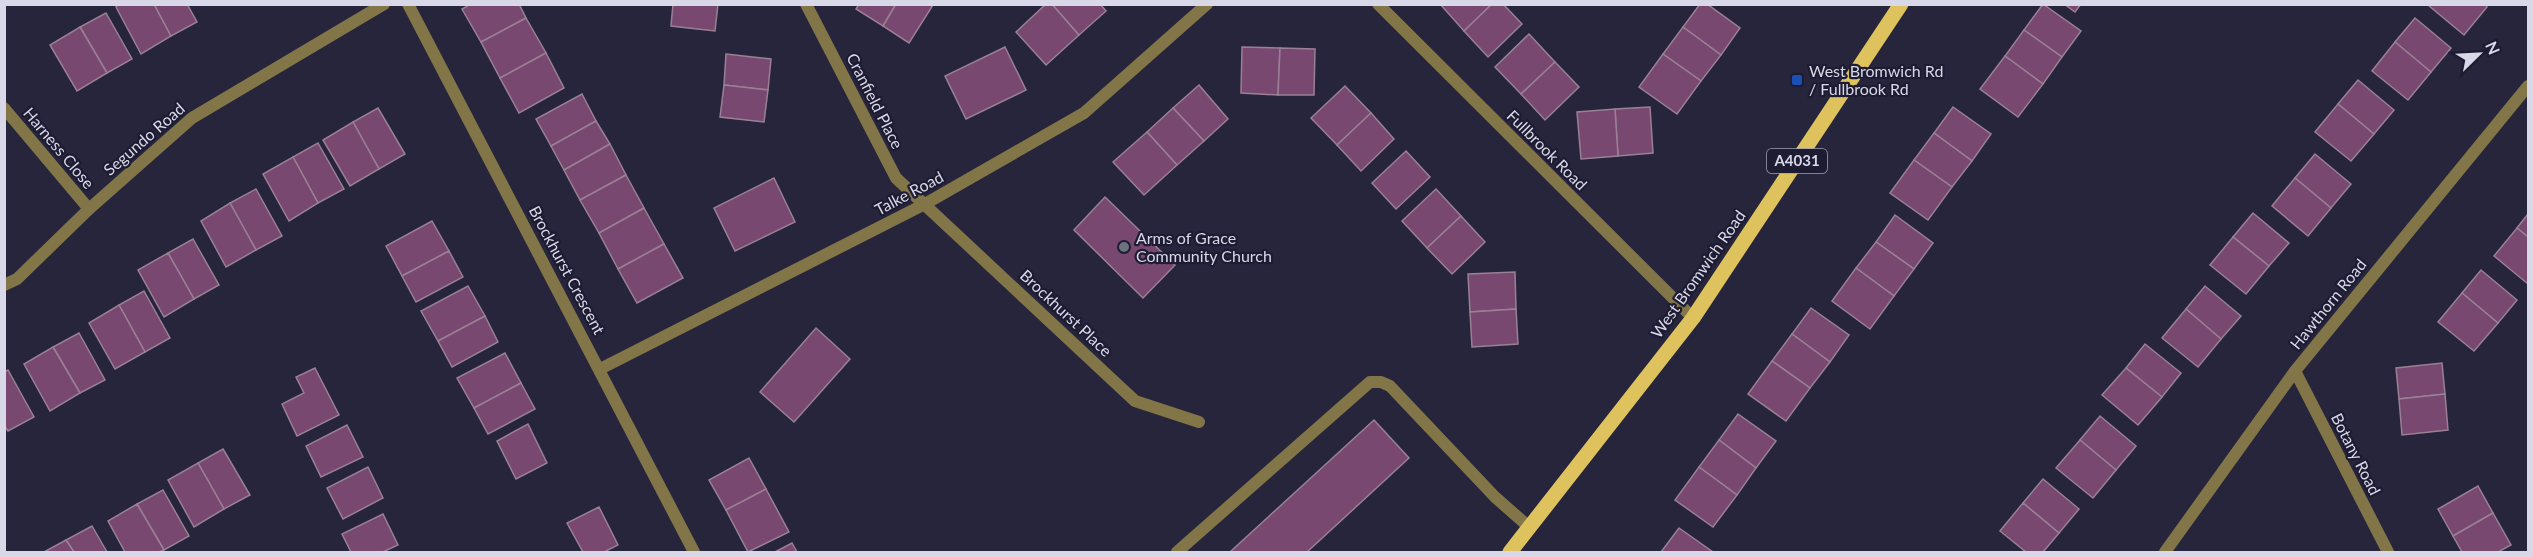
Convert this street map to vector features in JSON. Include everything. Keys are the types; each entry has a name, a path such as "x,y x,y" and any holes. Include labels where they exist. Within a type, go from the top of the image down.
{"main road":[{"name":"West Bromwich Road","path":"1510,552 1693,318 1901,4"}],"street":[{"name":"Segundo Road","path":"4,285 17,279 89,209 192,117 384,4"},
{"name":"Brockhurst Crescent","path":"408,4 694,552"},
{"name":"Cranfield Place","path":"807,4 896,178 925,204"},
{"name":"Talke Road","path":"600,369 925,204 1084,113 1207,4"},
{"name":"Fullbrook Road","path":"1378,4 1693,318"},
{"name":"Hawthorn Road","path":"2165,552 2295,371 2529,86"},
{"name":"Harness Close","path":"4,108 89,209"},
{"name":"Brockhurst Place","path":"925,204 1136,401 1199,422"},
{"name":"Botany Road","path":"2295,371 2388,552"},
{"path":"1177,552 1370,382 1381,382 1390,386 1495,497 1529,527"}],"building":[{"path":"120,4 154,4 171,36 141,54 116,7"},
{"path":"154,4 187,4 197,22 171,36"},
{"path":"471,4 519,4 526,18 481,42 462,9"},
{"path":"673,4 718,4 715,31 671,26"},
{"path":"859,4 896,4 883,26 856,9"},
{"path":"896,4 933,5 909,43 883,26"},
{"path":"1046,4 1052,4 1079,35 1046,65 1016,32"},
{"path":"1052,4 1100,4 1106,11 1079,35"},
{"path":"1440,4 1492,4 1464,31"},
{"path":"1492,4 1503,4 1522,24 1488,57 1464,31"},
{"path":"1700,4 1707,4 1740,28 1721,55 1683,27"},
{"path":"2043,4 2081,31 2062,57 2024,30"},
{"path":"2064,4 2081,4 2075,12"},
{"path":"2485,4 2487,7 2464,35 2428,5"},
{"path":"106,13 132,59 107,73 80,27"},
{"path":"526,18 546,53 500,78 481,42"},
{"path":"2415,18 2451,48 2431,72 2395,42"},
{"path":"80,27 107,73 77,91 50,45"},
{"path":"1683,27 1721,55 1701,81 1663,54"},
{"path":"2024,30 2062,57 2043,84 2005,56"},
{"path":"1529,34 1555,62 1521,94 1495,67"},
{"path":"2395,42 2431,72 2408,100 2372,71"},
{"path":"1005,47 1026,90 966,119 945,76"},
{"path":"1242,47 1280,48 1278,95 1241,93"},
{"path":"1280,48 1315,49 1314,95 1278,95"},
{"path":"546,53 564,88 519,113 500,78"},
{"path":"726,54 771,59 768,90 724,85"},
{"path":"1663,54 1701,81 1677,114 1639,87"},
{"path":"2005,56 2043,84 2018,117 1980,89"},
{"path":"1555,62 1579,87 1545,120 1521,94"},
{"path":"2358,80 2394,110 2374,134 2338,104"},
{"path":"724,85 768,90 764,122 720,117"},
{"path":"1199,85 1228,119 1204,141 1173,108"},
{"path":"1345,86 1371,113 1337,145 1311,118"},
{"path":"582,94 596,121 551,146 536,119"},
{"path":"2338,104 2374,134 2351,161 2315,132"},
{"path":"1650,107 1653,153 1618,156 1615,109"},
{"path":"1953,107 1991,134 1972,161 1934,133"},
{"path":"378,108 405,154 379,169 353,122"},
{"path":"1173,108 1204,141 1177,165 1147,132"},
{"path":"1615,109 1618,156 1581,159 1577,112"},
{"path":"1371,113 1394,139 1361,171 1337,145"},
{"path":"596,121 610,144 564,170 551,146"},
{"path":"353,122 379,169 350,186 323,140"},
{"path":"1147,132 1177,165 1144,195 1113,162"},
{"path":"1934,133 1972,161 1952,187 1914,160"},
{"path":"318,143 344,189 318,203 293,157"},
{"path":"610,144 626,175 580,200 564,170"},
{"path":"1406,151 1430,177 1396,209 1372,183"},
{"path":"2315,154 2351,184 2331,208 2295,178"},
{"path":"293,157 318,203 289,221 263,174"},
{"path":"1914,160 1952,187 1928,220 1890,193"},
{"path":"626,175 644,208 599,233 580,200"},
{"path":"774,178 795,222 735,251 714,208"},
{"path":"2295,178 2331,208 2308,236 2272,206"},
{"path":"256,189 282,236 256,250 230,203"},
{"path":"1436,189 1461,216 1427,248 1402,221"},
{"name":"Arms of Grace Community Church","path":"1105,197 1175,265 1143,298 1074,230"},
{"path":"230,203 256,250 226,267 201,221"},
{"path":"644,208 664,244 618,269 599,233"},
{"path":"2253,213 2289,243 2269,266 2233,237"},
{"path":"2528,214 2528,237 2517,228"},
{"path":"1895,215 1933,243 1914,269 1876,242"},
{"path":"1461,216 1485,242 1452,274 1427,248"},
{"path":"432,221 449,251 402,276 386,246"},
{"path":"2517,228 2528,237 2528,284 2494,256"},
{"path":"2233,237 2269,266 2246,294 2210,265"},
{"path":"193,239 219,285 194,299 168,253"},
{"path":"1876,242 1914,269 1894,296 1856,268"},
{"path":"664,244 683,278 637,303 618,269"},
{"path":"449,251 463,277 416,302 402,276"},
{"path":"168,253 194,299 164,317 138,270"},
{"path":"1856,268 1894,296 1870,329 1832,301"},
{"path":"2481,270 2517,300 2498,323 2462,293"},
{"path":"1515,272 1516,309 1470,312 1468,274"},
{"path":"468,286 485,316 438,341 421,311"},
{"path":"2205,286 2241,316 2221,339 2186,309"},
{"path":"144,291 170,338 145,352 119,305"},
{"path":"2462,293 2498,323 2474,351 2438,322"},
{"path":"119,305 145,352 115,369 89,323"},
{"path":"1811,308 1849,335 1830,362 1792,334"},
{"path":"1516,309 1518,344 1472,347 1470,312"},
{"path":"2186,309 2221,339 2198,367 2162,338"},
{"path":"485,316 498,342 452,367 438,341"},
{"path":"816,328 850,359 794,422 760,392"},
{"path":"79,333 105,380 80,393 53,347"},
{"path":"1792,334 1830,362 1810,388 1772,361"},
{"path":"2145,344 2181,373 2162,397 2126,368"},
{"path":"53,347 80,393 50,411 24,364"},
{"path":"505,353 521,383 474,408 457,378"},
{"path":"1772,361 1810,388 1786,421 1748,394"},
{"path":"2442,363 2445,394 2399,399 2396,368"},
{"path":"315,368 339,415 297,436 282,404 304,393 296,377"},
{"path":"2126,368 2162,397 2138,425 2102,395"},
{"path":"8,370 34,417 8,431 4,425 4,372"},
{"path":"521,383 535,409 488,434 474,408"},
{"path":"2445,394 2448,430 2402,435 2399,399"},
{"path":"1738,414 1776,441 1756,468 1719,440"},
{"path":"2100,416 2136,446 2116,470 2080,440"},
{"path":"1374,420 1409,458 1307,552 1230,552"},
{"path":"528,424 547,463 516,479 497,441"},
{"path":"347,425 363,457 321,477 306,446"},
{"path":"1719,440 1756,468 1737,495 1699,467"},
{"path":"2080,440 2116,470 2093,498 2056,468"},
{"path":"223,449 250,495 224,509 198,463"},
{"path":"749,458 766,489 726,510 709,480"},
{"path":"198,463 224,509 194,527 168,480"},
{"path":"368,467 383,498 343,519 327,488"},
{"path":"1699,467 1737,495 1713,527 1675,500"},
{"path":"2043,479 2079,509 2059,533 2023,503"},
{"path":"2478,486 2493,513 2453,536 2438,509"},
{"path":"766,489 789,532 748,552 726,510"},
{"path":"163,490 189,536 164,550 137,504"},
{"path":"2023,503 2059,533 2043,552 2026,552 2000,531"},
{"path":"137,504 164,550 125,552 108,521"},
{"path":"599,507 618,545 604,552 583,552 567,523"},
{"path":"2493,513 2511,545 2498,552 2462,552 2453,536"},
{"path":"383,514 398,545 383,552 351,552 342,534"},
{"path":"92,526 107,552 74,552 66,540"},
{"path":"1679,528 1713,552 1661,552"},
{"path":"66,540 74,552 44,552"},
{"path":"792,543 797,552 775,552"}],"place":[{"name":"West Bromwich Rd / Fullbrook Rd","path":"1797,80"},
{"name":"Arms of Grace Community Church","path":"1124,247"}]}
